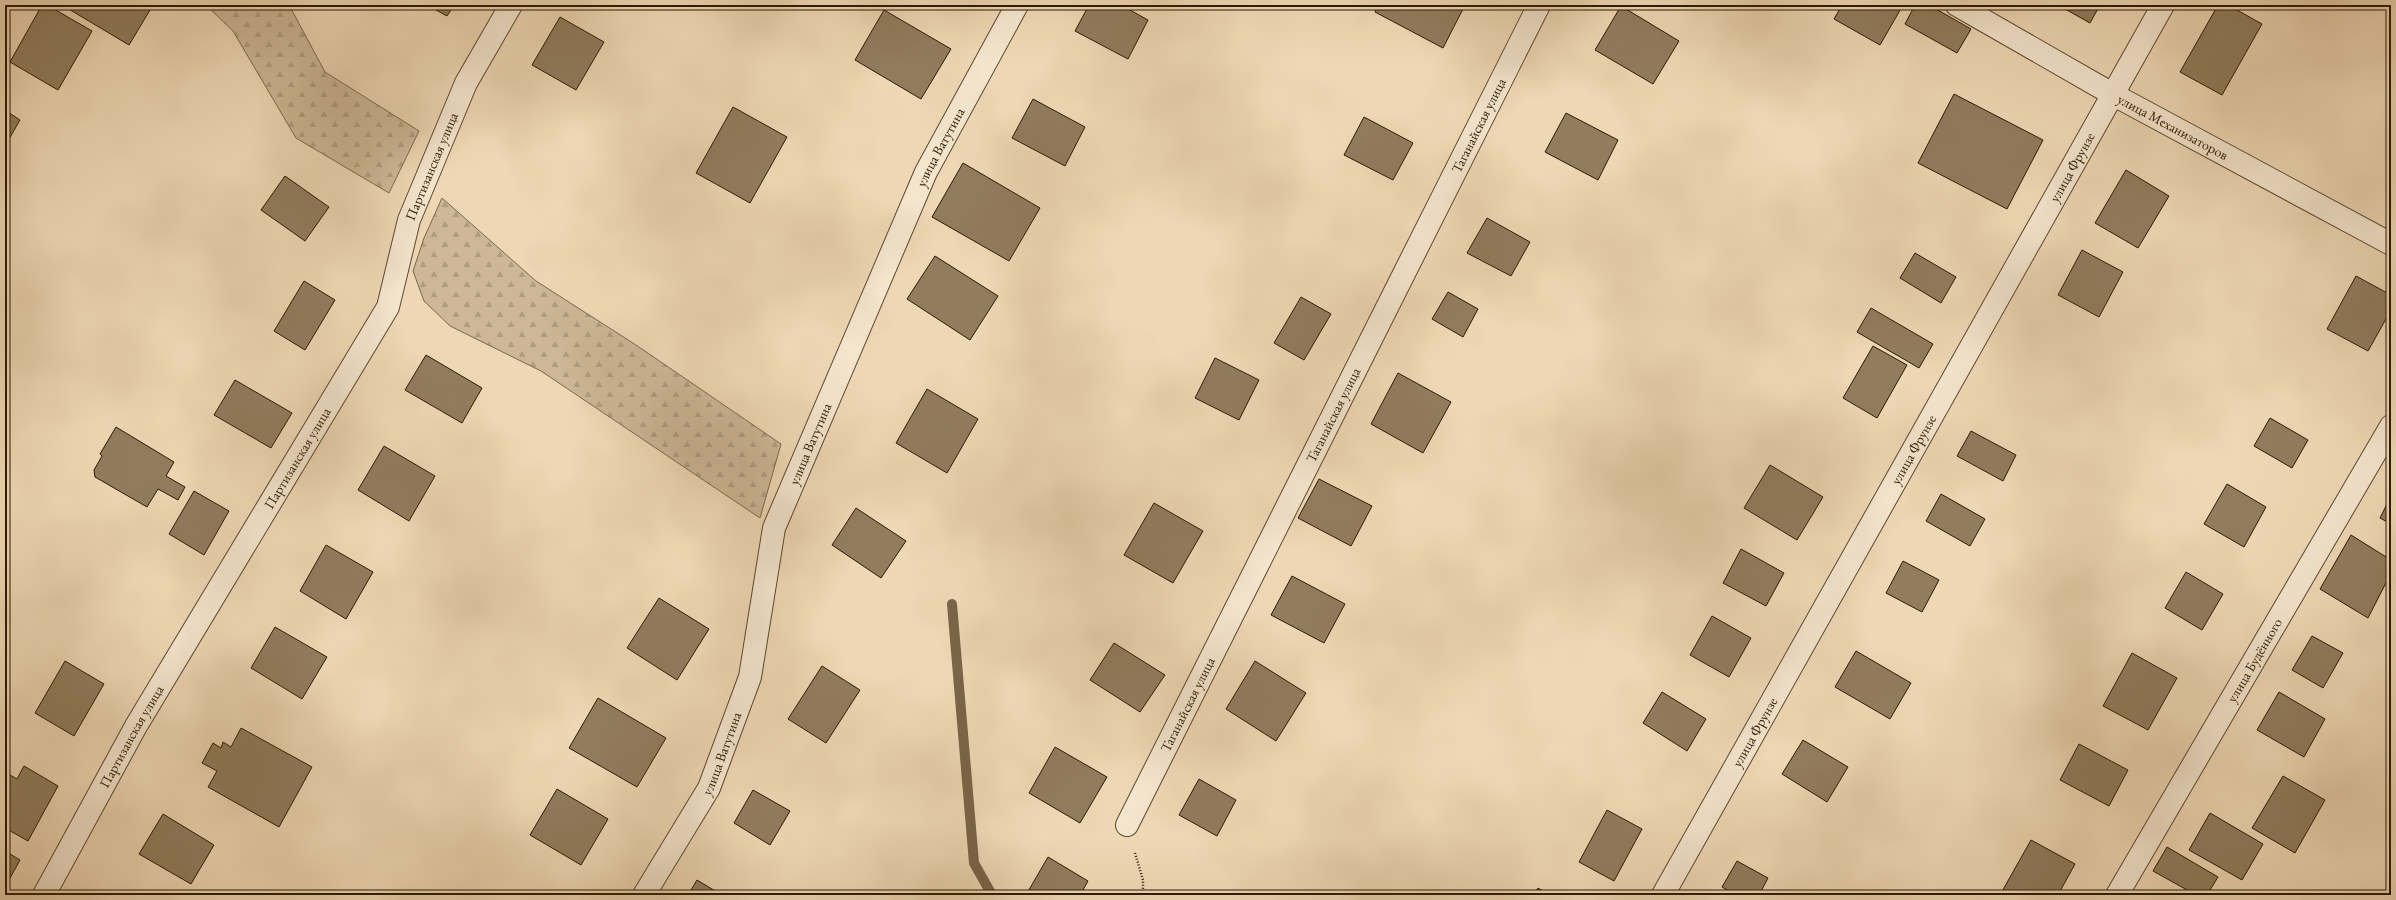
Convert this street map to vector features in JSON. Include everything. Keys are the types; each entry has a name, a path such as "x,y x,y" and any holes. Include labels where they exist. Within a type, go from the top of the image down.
{"street":[{"name":"Партизанская улица","path":"44,895 136,726 388,307 409,220 466,83 511,5"},
{"name":"улица Ватутина","path":"644,895 709,788 750,677 774,528 926,172 1017,5"},
{"name":"Таганайская улица","path":"1127,825 1539,5"},
{"name":"улица Механизаторов","path":"1957,5 2114,95 2391,244"},
{"name":"улица Фрунзе","path":"1664,895 2114,95 2163,5"},
{"name":"улица Будённого","path":"2118,895 2391,426"}],"path":[{"path":"1127,825 1143,880 1143,895"}],"green space":[{"path":"206,5 289,5 325,72 419,131 389,193 296,138 233,31"},
{"path":"442,198 536,281 636,345 781,444 760,518 541,371 450,326 424,301 413,271 424,238"}],"building":[{"path":"42,5 47,5 92,31 58,90 10,62"},
{"path":"62,5 153,5 129,45"},
{"path":"427,5 454,5 447,16"},
{"path":"1089,5 1121,5 1148,20 1128,59 1075,31"},
{"path":"1378,5 1455,5 1463,9 1443,48 1375,12"},
{"path":"1842,5 1903,5 1880,45 1834,19"},
{"path":"1915,5 1929,5 1971,29 1957,53 1905,24"},
{"path":"2058,5 2100,5 2090,23"},
{"path":"2218,5 2228,5 2262,24 2222,95 2180,72"},
{"path":"1621,6 1679,41 1653,84 1595,50"},
{"path":"884,10 951,49 921,99 855,60"},
{"path":"560,17 604,42 576,90 532,65"},
{"path":"1954,94 2043,140 2007,209 1918,163"},
{"path":"1033,99 1085,127 1065,166 1012,138"},
{"path":"733,107 787,137 750,203 696,173"},
{"path":"5,110 20,120 5,146"},
{"path":"1566,113 1618,140 1598,180 1545,152"},
{"path":"1364,117 1413,143 1393,180 1344,155"},
{"path":"963,163 1040,208 1009,261 932,217"},
{"path":"2391,165 2391,176 2387,173"},
{"path":"2126,170 2169,196 2138,248 2095,223"},
{"path":"285,176 329,207 305,241 261,210"},
{"path":"1487,218 1530,242 1511,276 1467,253"},
{"path":"2082,250 2123,272 2099,317 2058,295"},
{"path":"1915,253 1956,277 1941,303 1900,278"},
{"path":"935,256 998,296 970,340 907,299"},
{"path":"2356,276 2391,295 2391,310 2368,351 2327,329"},
{"path":"304,281 335,300 305,350 274,331"},
{"path":"1448,292 1478,309 1463,337 1432,319"},
{"path":"1301,297 1331,314 1304,360 1274,343"},
{"path":"1871,308 1933,344 1919,368 1857,332"},
{"path":"1873,346 1907,365 1877,418 1843,398"},
{"path":"426,355 482,388 462,423 405,390"},
{"path":"1215,358 1259,380 1239,420 1195,398"},
{"path":"1398,373 1451,402 1423,453 1371,424"},
{"path":"235,380 292,413 271,448 214,415"},
{"path":"927,389 978,419 947,473 896,443"},
{"path":"2270,418 2308,440 2292,468 2254,446"},
{"path":"116,427 174,462 166,476 185,487 178,500 158,489 147,507 95,477 94,470 102,456 100,454"},
{"path":"1971,431 2016,455 2003,481 1957,456"},
{"path":"384,446 435,476 409,521 358,490"},
{"path":"1770,465 1823,497 1797,540 1744,508"},
{"path":"1319,479 1372,506 1351,546 1298,518"},
{"path":"2227,484 2266,507 2244,547 2204,524"},
{"path":"194,491 229,511 204,555 169,534"},
{"path":"1941,494 1985,519 1970,546 1926,521"},
{"path":"2391,496 2391,524 2380,518"},
{"path":"1154,503 1203,531 1173,583 1124,555"},
{"path":"856,508 906,541 881,578 832,545"},
{"path":"2351,535 2391,560 2391,573 2368,618 2320,589"},
{"path":"326,545 373,572 346,619 300,591"},
{"path":"1741,549 1784,573 1766,606 1723,583"},
{"path":"1903,561 1939,580 1922,612 1886,593"},
{"path":"2186,572 2223,594 2202,630 2165,608"},
{"path":"1292,576 1345,604 1324,643 1271,615"},
{"path":"659,598 709,629 677,680 627,648"},
{"path":"1712,616 1751,638 1729,677 1690,655"},
{"path":"275,627 327,657 302,699 251,668"},
{"path":"2312,636 2343,653 2323,688 2292,670"},
{"path":"1114,643 1165,675 1140,712 1090,680"},
{"path":"1856,651 1911,683 1890,719 1835,687"},
{"path":"2132,653 2177,678 2148,730 2103,706"},
{"path":"65,661 104,684 74,736 35,713"},
{"path":"1255,661 1306,693 1276,741 1226,709"},
{"path":"822,666 860,690 826,743 788,719"},
{"path":"1662,692 1706,719 1687,751 1643,723"},
{"path":"2279,692 2325,719 2304,757 2257,730"},
{"path":"598,698 666,738 637,787 569,748"},
{"path":"241,728 312,767 279,827 208,787 217,771 202,763 213,743 221,748 223,742 231,747"},
{"path":"1803,740 1848,767 1827,802 1782,774"},
{"path":"2079,744 2128,770 2109,806 2060,780"},
{"path":"1055,747 1107,777 1080,823 1029,793"},
{"path":"24,766 58,786 28,841 5,828 5,784 10,775 17,779"},
{"path":"2283,776 2325,800 2295,853 2252,828"},
{"path":"1199,779 1236,800 1217,836 1179,815"},
{"path":"557,789 608,819 581,865 530,835"},
{"path":"753,790 790,811 770,845 734,823"},
{"path":"1607,810 1642,829 1614,881 1579,862"},
{"path":"2210,813 2263,844 2242,880 2189,850"},
{"path":"163,814 214,845 191,884 139,854"},
{"path":"2031,840 2075,864 2058,895 2000,895"},
{"path":"2167,847 2218,877 2207,895 2196,895 2153,871"},
{"path":"5,851 20,860 5,887"},
{"path":"1048,857 1088,881 1080,895 1026,895"},
{"path":"1737,861 1768,878 1759,895 1736,895 1722,887"},
{"path":"697,880 722,895 688,895"},
{"path":"1538,888 1550,895 1534,895"}],"waterway":[{"path":"952,604 974,863 992,895"}]}
